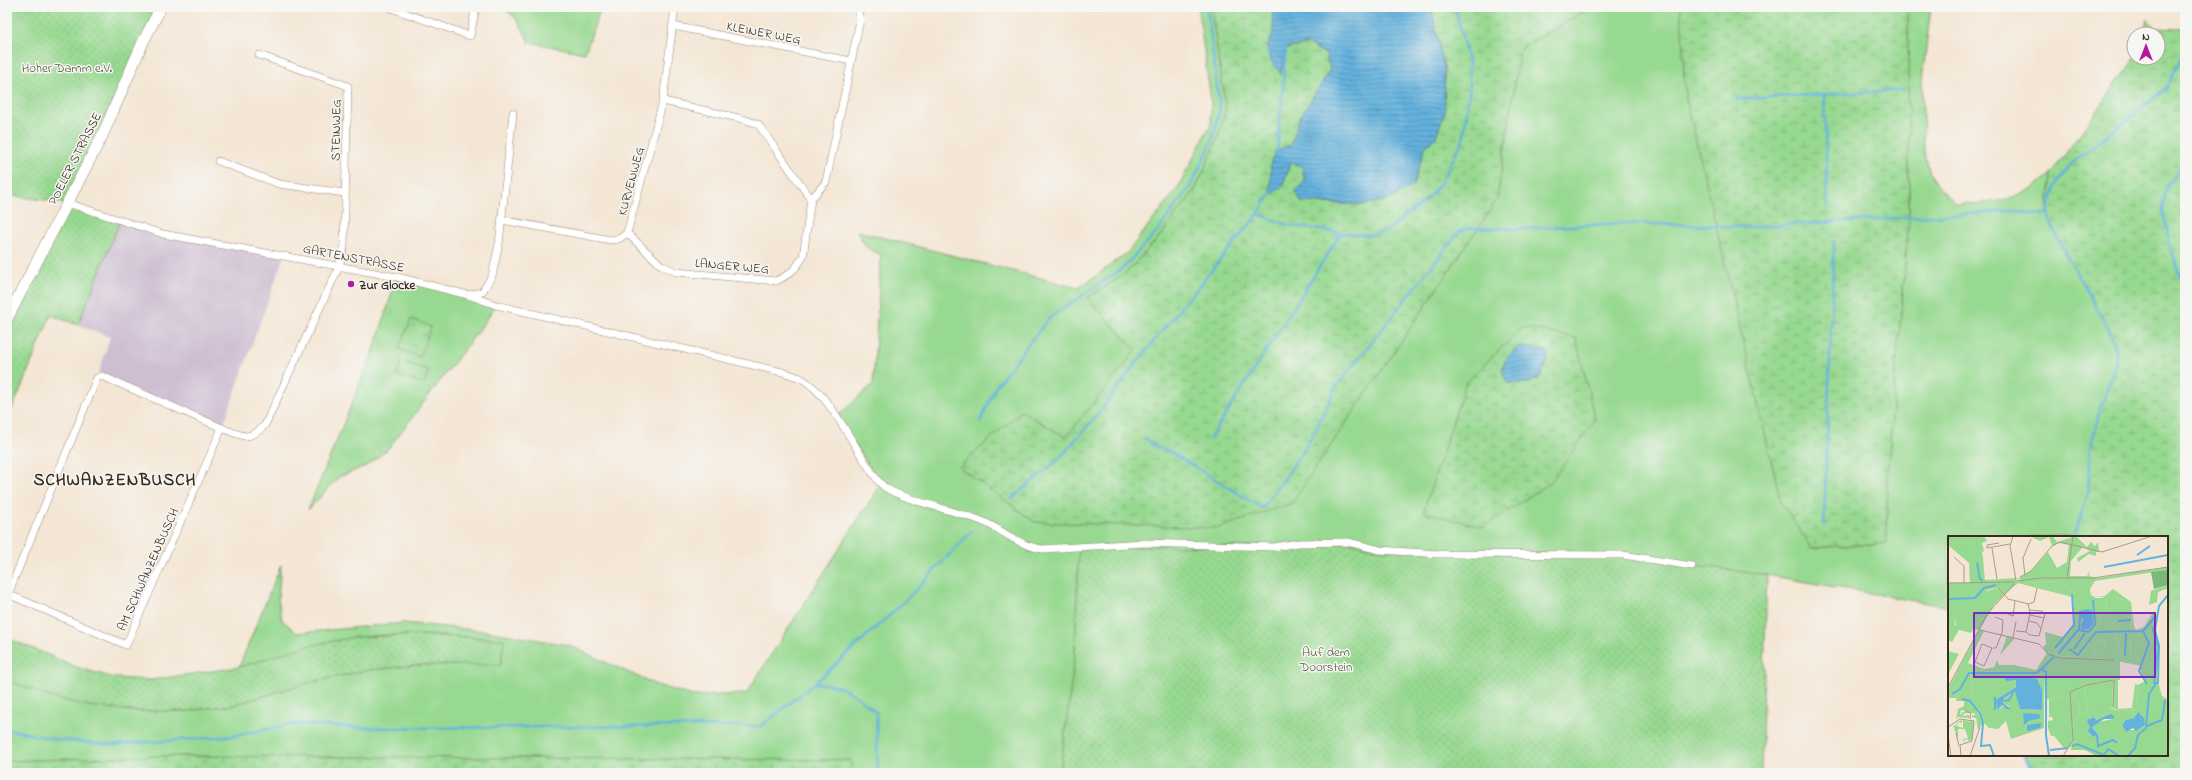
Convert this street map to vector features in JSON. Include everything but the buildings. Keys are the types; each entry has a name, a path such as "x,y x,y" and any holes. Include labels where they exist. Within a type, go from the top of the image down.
{"main road":[{"name":"POELER STRASSE","path":"7,319 102,136 143,42 161,7"}],"street":[{"path":"388,7 470,36 476,7"},
{"name":"KURVENWEG","path":"502,220 611,240 628,233 663,101 675,7"},
{"path":"663,101 743,119 758,124 811,199 826,182 860,20 857,7"},
{"name":"KLEINER WEG","path":"673,26 851,61"},
{"name":"STEINWEG","path":"259,55 348,86 344,246 339,267"},
{"path":"468,295 482,292 492,276 502,220 513,112"},
{"path":"218,161 280,184 345,193"},
{"name":"LANGER WEG","path":"628,233 661,265 676,272 776,281 789,275 798,266 803,257 811,199"},
{"name":"GARTENSTRASSE","path":"67,203 163,234 397,277 468,295 496,305 782,372 802,379 818,394 837,417 881,484 892,492 985,522 1028,547 1042,549 1145,543 1274,547 1298,543 1348,542 1380,550 1439,554 1623,555 1692,566"},
{"name":"AM SCHWANZENBUSCH","path":"222,428 126,646 8,594 97,378 102,376 244,437 255,435 265,425 339,267"}],"shaded area":[{"path":"120,221 145,229 284,256 222,428 102,376 99,372 110,337 78,325"}],"green space":[{"name":"Hoher Damm e.V.","path":"7,7 161,7 67,203 120,221 78,325 51,315 7,422 7,319 66,203 7,195"},
{"path":"497,7 601,7 585,53 529,42 517,20 508,12"},
{"path":"1198,7 1211,7 1226,109 1216,143 1196,188 1160,236 1125,274 1087,298 1136,350 1066,438 959,467 1035,522 1497,200 1520,49 1592,7 1681,7 1685,94 1811,548 1887,543 1887,478 1909,218 1908,7 1931,7 1922,81 1924,151 1930,173 1940,189 1957,204 1984,203 2007,199 2029,190 2051,174 2048,215 2060,244 2110,331 2116,350 2115,367 2100,409 2091,446 2088,495 2074,536 1948,536 1948,607 1767,575 1692,566 1274,547 1079,546 1075,654 1060,773 851,773 850,760 158,756 7,761 7,680 133,711 187,711 233,705 307,683 369,670 419,665 501,664 503,639 428,635 391,635 354,638 324,643 239,667 281,565 278,598 282,620 297,633 404,623 486,631 568,645 654,684 693,696 746,694 881,484 837,417 873,384 881,255 866,247 857,231 1079,288 1127,253 1178,188 1211,123 1211,101"},
{"path":"1211,7 1272,7 1274,30 1267,49 1281,73 1286,49 1308,44 1326,54 1330,70 1299,119 1291,146 1277,150 1273,193 1282,187 1291,162 1302,166 1305,181 1301,202 1362,205 1388,200 1420,164 1425,147 1436,137 1444,68 1431,7 1592,7 1520,49 1497,200 1292,503 1218,528 1035,522 959,467 1021,411 1066,437 1136,350 1087,298 1125,274 1160,236 1196,188 1216,143 1226,109"},
{"path":"1681,7 1908,7 1909,218 1887,478 1887,543 1811,548 1781,502 1685,94"},
{"path":"2147,19 2153,26 2146,26"},
{"path":"2166,28 2185,29 2185,203 2181,214 2185,231 2185,773 2034,773 2024,756 2168,756 2168,536 2074,536 2088,495 2091,446 2100,409 2115,367 2116,350 2106,324 2060,244 2048,215 2051,174 2129,66 2166,66"},
{"path":"397,277 496,305 479,330 388,449 366,466 339,477 308,510 375,347"},
{"path":"411,319 431,327 420,357 399,349"},
{"path":"1523,327 1576,338 1595,420 1551,482 1484,527 1423,512 1466,382"},
{"path":"401,362 429,370 425,384 397,376"},
{"name":"Auf dem Doorstein","path":"1348,542 1381,550 1623,555 1767,575 1761,773 1060,773 1075,654 1079,546 1274,547"},
{"path":"414,635 504,639 501,665 419,665 369,670 307,683 233,705 187,711 133,711 88,706 53,698 7,680 7,638 82,669 115,678 151,680 239,667 307,646 355,637"},
{"path":"158,756 851,760 851,773 7,773 7,761"}],"water":[{"path":"1272,7 1431,7 1444,68 1445,111 1436,137 1425,147 1413,186 1388,200 1362,205 1301,202 1295,191 1305,181 1302,166 1291,162 1282,187 1273,193 1270,190 1271,160 1277,150 1291,145 1299,119 1330,70 1326,54 1308,44 1286,49 1281,74 1270,59 1267,49 1274,30"},
{"path":"1519,346 1547,351 1548,360 1539,379 1526,383 1508,383 1504,377 1504,363"}],"waterway":[{"path":"980,422 996,386 1049,318 1122,269 1156,233 1191,185 1212,142 1220,108 1207,7"},
{"path":"1258,214 1288,225 1341,233 1369,235 1387,231 1426,200 1440,184 1463,140 1469,95 1469,64 1455,7"},
{"path":"1277,152 1286,49"},
{"path":"2074,536 2088,495 2091,446 2100,409 2115,367 2116,350 2110,331 2060,244 2048,215 2055,186 2070,165 2166,89 2184,53"},
{"path":"1736,99 1903,90"},
{"path":"1824,95 1828,207"},
{"path":"2185,163 2169,185 2165,193 2164,202 2164,215 2174,258 2185,295"},
{"path":"1011,499 1057,461 1093,420 1153,342 1258,214 1273,190"},
{"path":"1145,438 1157,448 1169,451 1262,508 1303,451 1335,388 1460,231 1471,228 1518,229 1623,223 1751,227 2014,211 2048,215"},
{"path":"1210,439 1341,233"},
{"path":"2185,236 2185,246"},
{"path":"1824,526 1834,241"},
{"path":"7,729 53,739 111,745 233,736 292,724 371,728 761,726 815,683 904,602 972,531"},
{"path":"815,683 842,688 855,695 876,712 878,773"},
{"path":"2185,688 2183,724 2185,766"},
{"path":"2024,756 2034,773"}],"place":[{"name":"Zur Glocke","path":"351,284"}],"district":[{"name":"SCHWANZENBUSCH","path":"115,479"}]}
